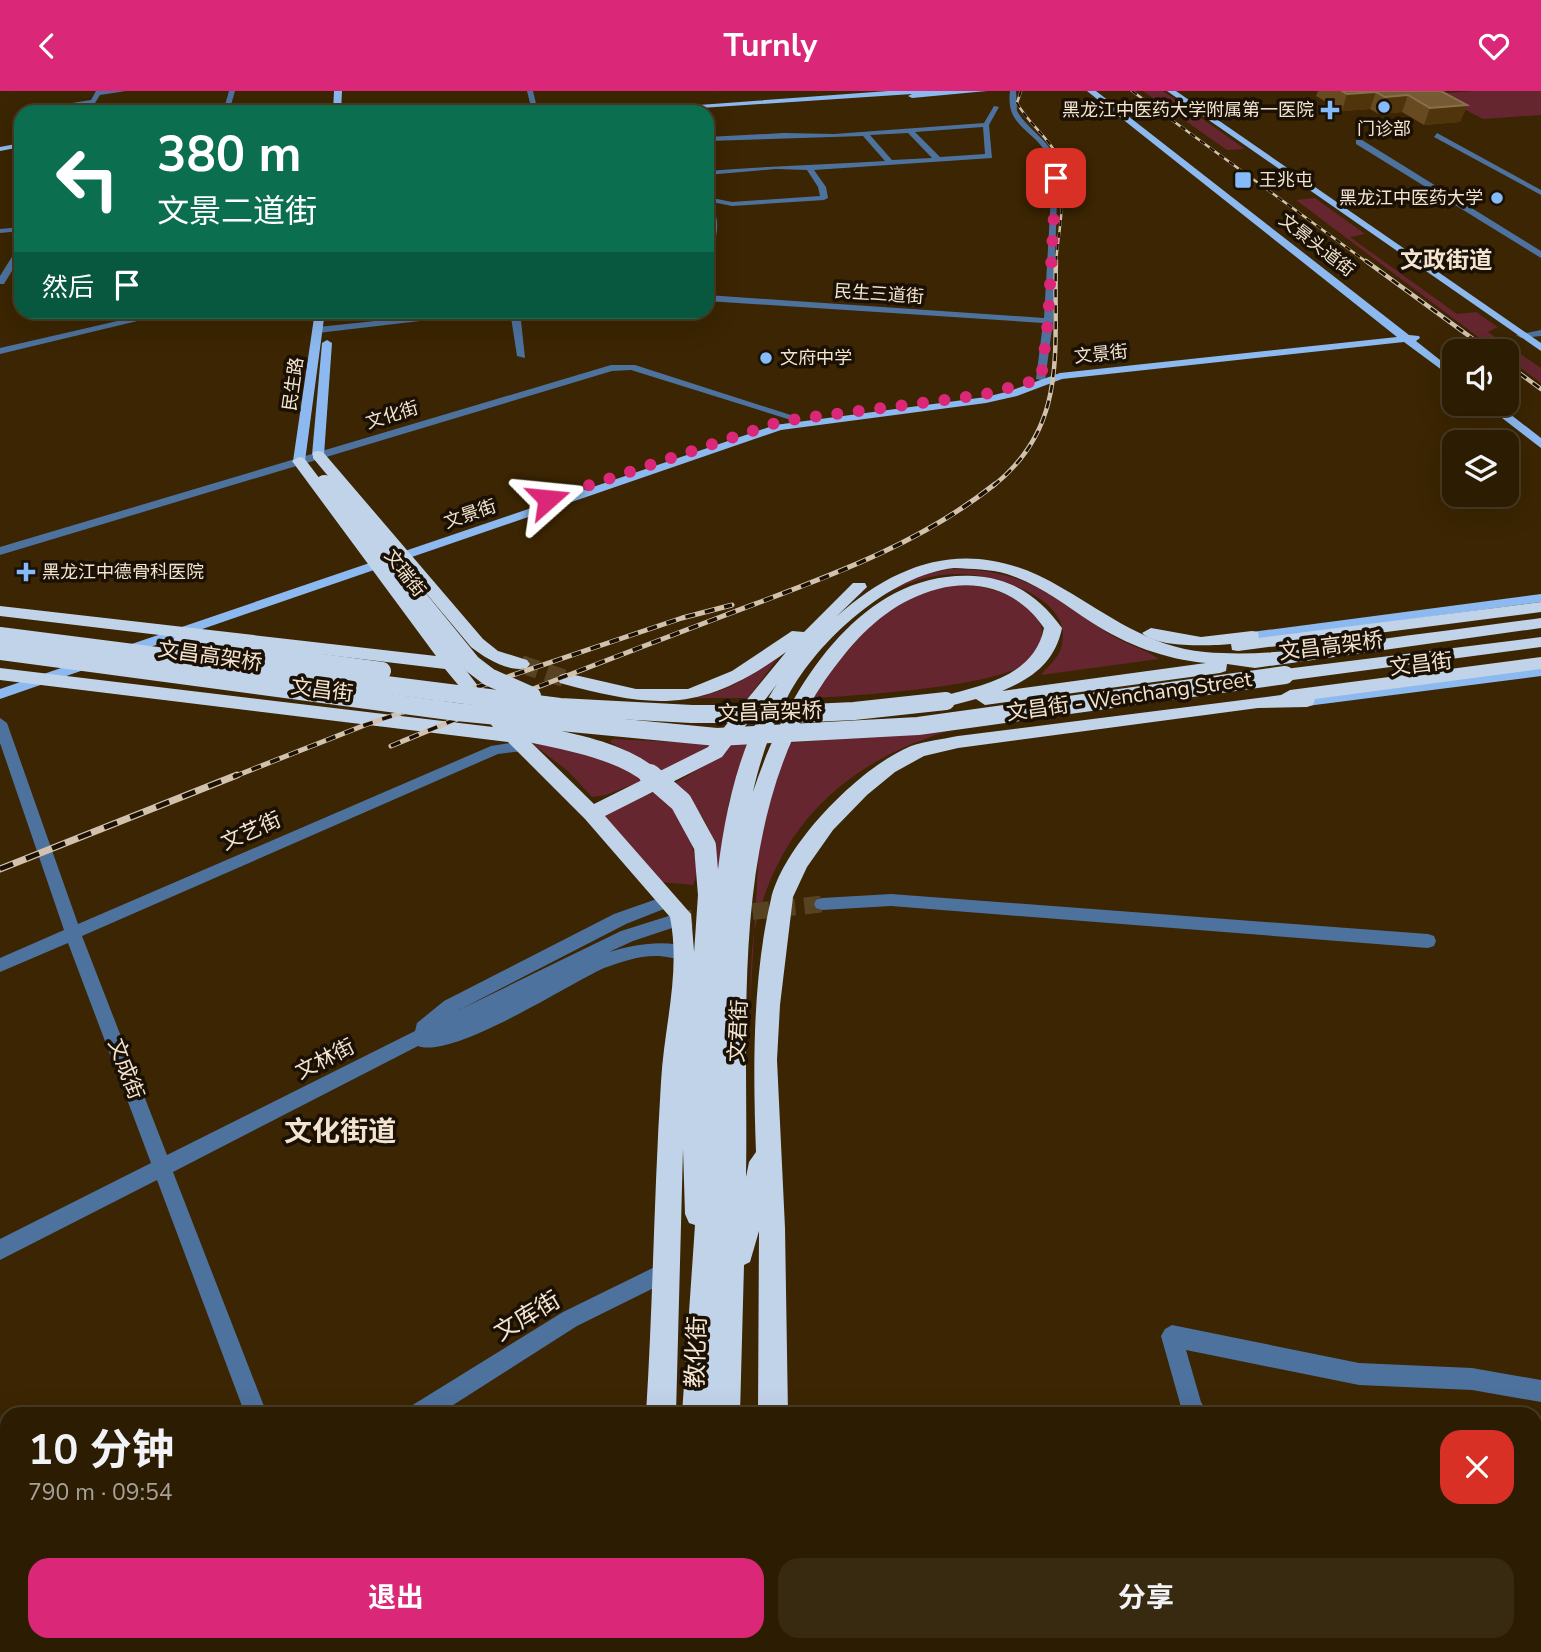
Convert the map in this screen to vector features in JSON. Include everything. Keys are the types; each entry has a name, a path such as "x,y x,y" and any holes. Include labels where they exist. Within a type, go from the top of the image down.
{"highway":[{"path":"318,455 315,468 323,482 471,664 508,686 560,707"},
{"name":"文瑞街","path":"318,455 477,643 492,655 521,664"},
{"name":"文瑞街","path":"299,461 372,562 484,707 518,741"},
{"path":"566,679 629,695 656,698 684,697 710,691 754,668 886,569 934,555 981,554 1029,565 1058,577 1143,631 1201,642 1251,641 1541,607"},
{"path":"717,1293 719,1076 728,870 734,821 743,781 766,722 781,691 808,656 867,597 888,583 906,573 953,563 1007,568 1035,577 1147,645 1180,655 1270,660"},
{"path":"717,1293 746,871 758,807 774,760 806,695 823,669 865,622 904,595 928,584 978,580 1021,593 1043,610 1053,628 1048,652 1031,668 1004,684 946,701"},
{"path":"592,814 715,751 724,743 765,686 836,607"},
{"name":"文昌街","path":"0,611 452,664"},
{"path":"0,621 398,674 455,703 618,757 643,769 681,802 696,825 705,846 709,895 694,1154 667,1312"},
{"name":"文昌高架桥","path":"0,651 272,687 455,703 733,716 826,713 1003,698 1541,623"},
{"name":"文昌高架桥","path":"0,636 640,732 717,737 855,732 986,717 1541,642"},
{"name":"文昌街 - Wenchang Street","path":"958,742 1304,698 1541,663"},
{"path":"0,664 192,689 272,687"},
{"name":"文昌街","path":"0,674 518,741"},
{"path":"518,741 592,814 672,911 680,914 685,932 686,953 673,1074 667,1312 661,1407"},
{"name":"文君街","path":"773,1407 772,1228 767,1140 768,1005 782,897 798,863 826,825 860,790 888,767 918,751 958,742"},
{"path":"717,1293 767,1140"},
{"path":"694,1154 717,1293"},
{"name":"教化街","path":"698,1407 717,1293"},
{"name":"教化街","path":"717,1293 725,1407"}],"main road":[{"path":"714,107 852,91"},
{"path":"887,94 921,91"},
{"path":"887,94 953,91"},
{"path":"636,105 826,94 984,91"},
{"name":"文景头道街","path":"1091,91 1408,336 1442,359"},
{"name":"文景头道街","path":"1101,91 1442,366"},
{"path":"1171,91 1541,348"},
{"path":"1182,91 1540,334"},
{"path":"662,105 826,94"},
{"path":"692,105 826,94"},
{"name":"民生路","path":"318,455 324,320"},
{"name":"民生路","path":"299,461 324,320"},
{"name":"文景街","path":"0,694 372,562 795,418 982,395 1041,379 1056,372 1408,336"},
{"name":"文景街","path":"401,552 790,424 986,400 1013,394 1060,376 1408,336"},
{"path":"1519,415 1541,432"},
{"path":"1505,416 1541,444"},
{"name":"文景街","path":"0,684 159,629 372,562"},
{"path":"1251,641 1541,598"},
{"name":"文昌街","path":"1304,698 1541,671"}],"street":[{"path":"73,105 93,102 99,92 123,91"},
{"path":"1013,91 1010,103 1015,116 1053,156 1056,178 1041,379"},
{"path":"714,172 989,156 986,125 996,107"},
{"path":"714,139 866,135 986,125"},
{"path":"910,131 938,159"},
{"path":"866,135 890,162"},
{"path":"1437,135 1541,193"},
{"path":"1359,142 1541,255"},
{"path":"714,200 732,204 824,198 822,187 810,168"},
{"path":"714,231 719,214 732,204"},
{"path":"1,282 14,261"},
{"name":"民生三道街","path":"714,299 1046,326"},
{"name":"民生三道街","path":"714,304 1046,326"},
{"path":"0,351 139,319"},
{"path":"324,320 344,319"},
{"path":"516,319 522,356"},
{"path":"1521,335 1540,334"},
{"name":"文化街","path":"0,551 619,367 632,367 795,418"},
{"name":"文成街","path":"0,723 73,933 253,1407"},
{"name":"文艺街","path":"0,965 518,741"},
{"path":"822,904 891,900 1428,941"},
{"name":"文林街","path":"0,1250 672,911"},
{"path":"401,1046 456,1035 604,961 635,950 670,948 686,953"},
{"name":"文库街","path":"430,1407 570,1319 667,1271"},
{"path":"1192,1407 1175,1356 1172,1336 1359,1374 1472,1379 1541,1391"}],"shaded area":[{"path":"1143,91 1163,91 1245,149 1227,150"},
{"path":"1541,91 1541,115 1483,119 1435,94"},
{"path":"1315,198 1365,234 1350,237 1457,314 1476,312 1498,327 1488,332 1498,339 1481,339 1296,200"},
{"path":"1519,353 1541,368 1541,383 1519,367"},
{"path":"951,569 978,570 1020,580 1054,597 1111,635 1159,659 1041,675 1059,653 1062,627 1055,613 1027,591 991,578 959,574 938,575 919,580 883,596 916,576"},
{"path":"964,584 1005,594 1031,611 1040,623 1042,633 1031,659 1017,669 962,683 811,698 834,665 860,635 890,609 930,588"},
{"path":"781,654 748,698 694,698 729,687"},
{"path":"958,728 886,756 854,775 827,798 803,824 783,855 767,889 754,933 760,827 789,743"},
{"path":"525,738 596,753 644,780 606,795 592,797 568,771"},
{"path":"613,739 712,744 664,772 610,742"},
{"path":"734,743 749,743 729,801 717,898 716,861 711,835 699,812 675,783 709,763"},
{"path":"659,791 688,835 696,862 693,885 660,882 604,815 622,803"},
{"path":"754,933 750,1009 751,958"}],"building":[{"path":"1342,91 1441,91 1467,105 1430,108 1408,95 1385,97 1376,92 1347,94"}],"tunnel":[{"path":"521,664 566,679"},
{"path":"675,920 822,904"}],"railway":[{"path":"1021,91 1017,103 1054,150 1062,174 1056,263"},
{"path":"1132,91 1368,263"},
{"path":"993,486 1018,462 1035,437 1046,411 1055,354 1056,261"},
{"path":"1366,261 1473,339"},
{"path":"1519,373 1541,389"},
{"path":"391,746 865,561 932,527 995,484"},
{"path":"233,777 365,725 682,618 732,605"},
{"path":"0,869 237,775"}],"place":[{"name":"门诊部","path":"1384,107"},
{"name":"黑龙江中医药大学附属第一医院","path":"1330,110"},
{"name":"王兆屯","path":"1243,180"},
{"name":"黑龙江中医药大学","path":"1497,198"},
{"name":"文府中学","path":"766,358"},
{"name":"黑龙江中德骨科医院","path":"26,572"}],"district":[{"name":"文政街道","path":"1446,260"},
{"name":"文化街道","path":"340,1132"}],"route":[{"path":"548,499 782,421 982,395 1010,390 1041,379 1048,321 1056,178"}]}
